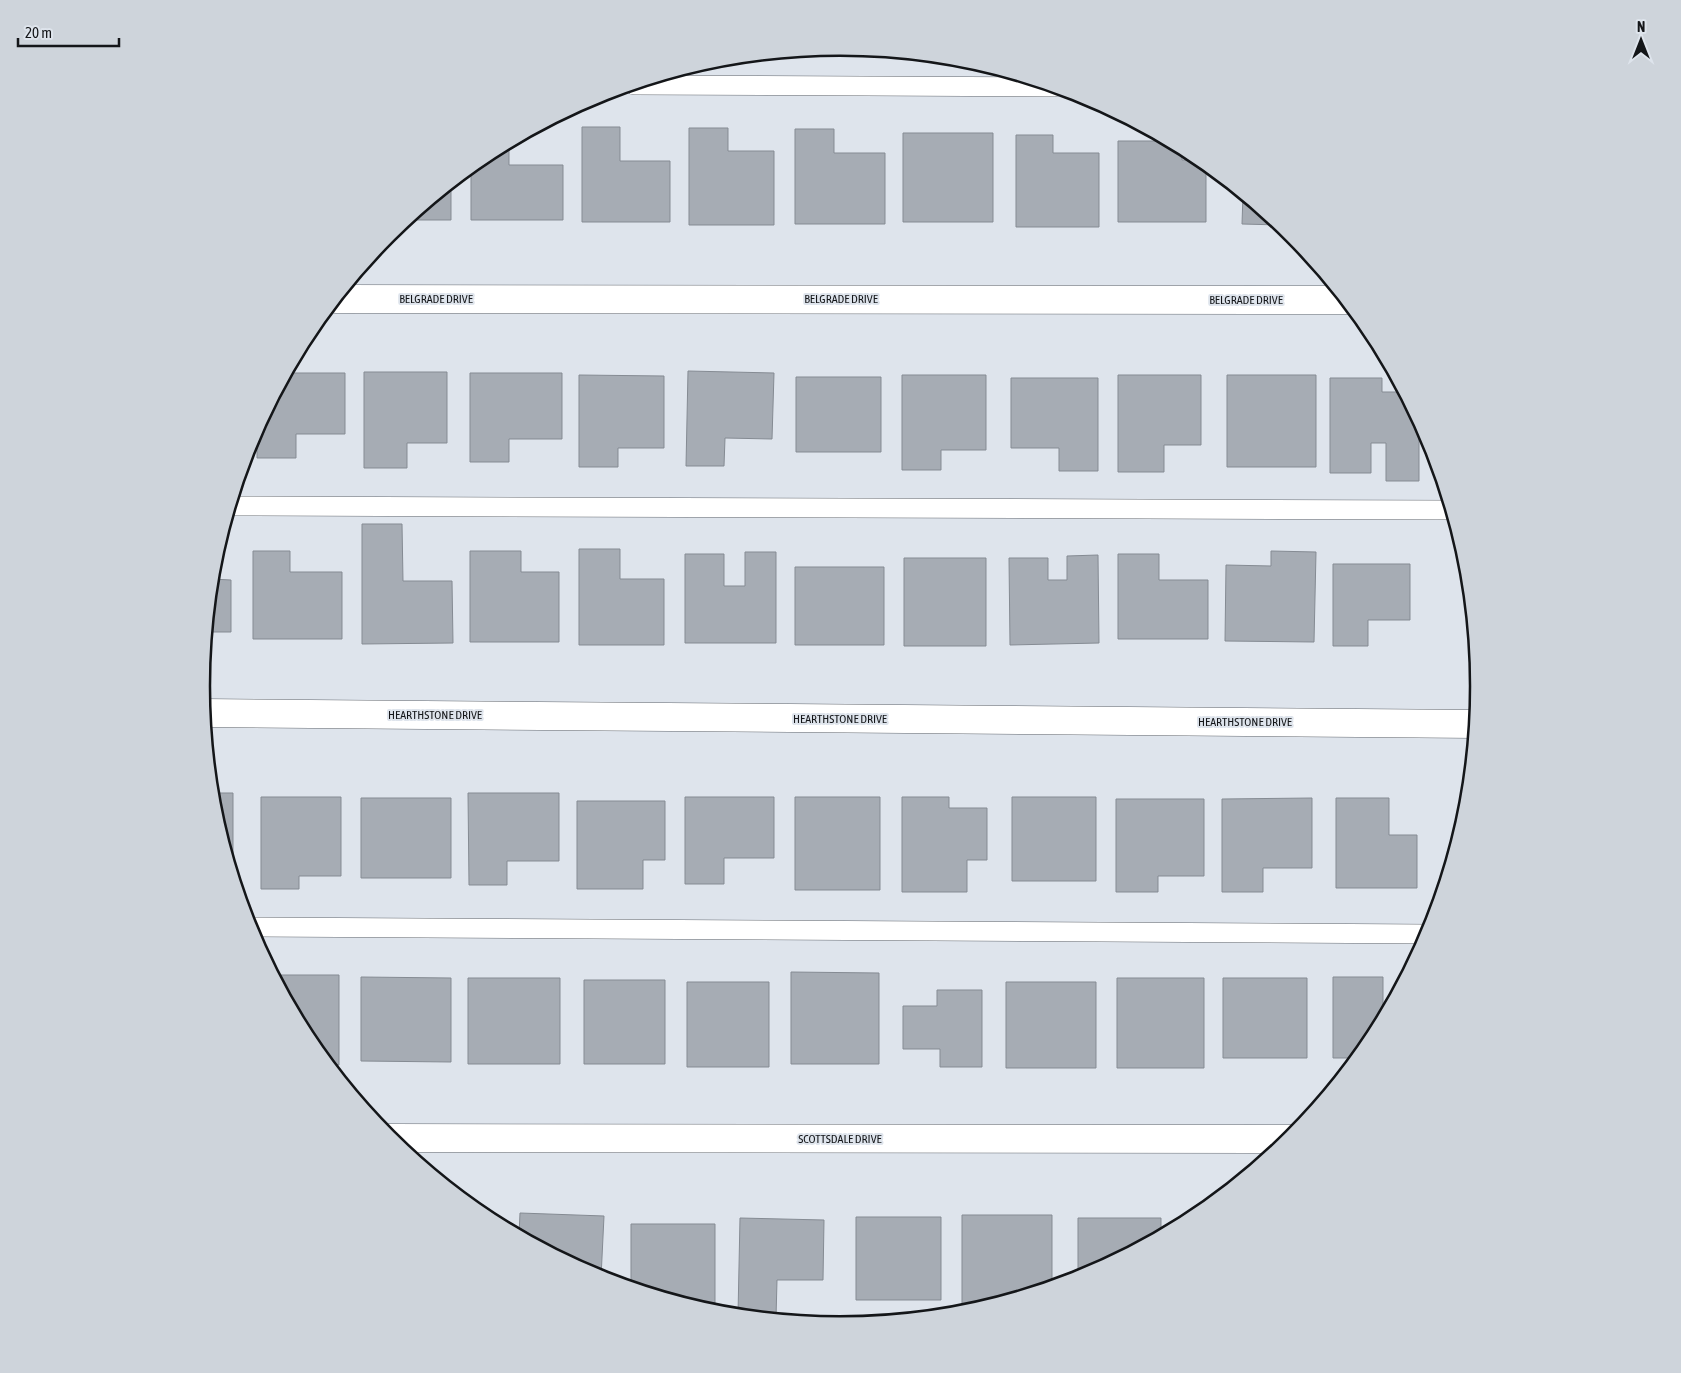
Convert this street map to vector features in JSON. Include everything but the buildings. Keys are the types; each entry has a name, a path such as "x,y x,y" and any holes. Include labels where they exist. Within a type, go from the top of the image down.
{"street":[{"name":"BELGRADE DRIVE","path":"343,299 1338,300"},
{"name":"HEARTHSTONE DRIVE","path":"211,713 1469,724"},
{"name":"SCOTTSDALE DRIVE","path":"401,1138 1279,1139"}],"lane":[{"path":"654,85 1033,87"},
{"path":"237,506 1445,510"},
{"path":"258,927 1420,934"}]}
